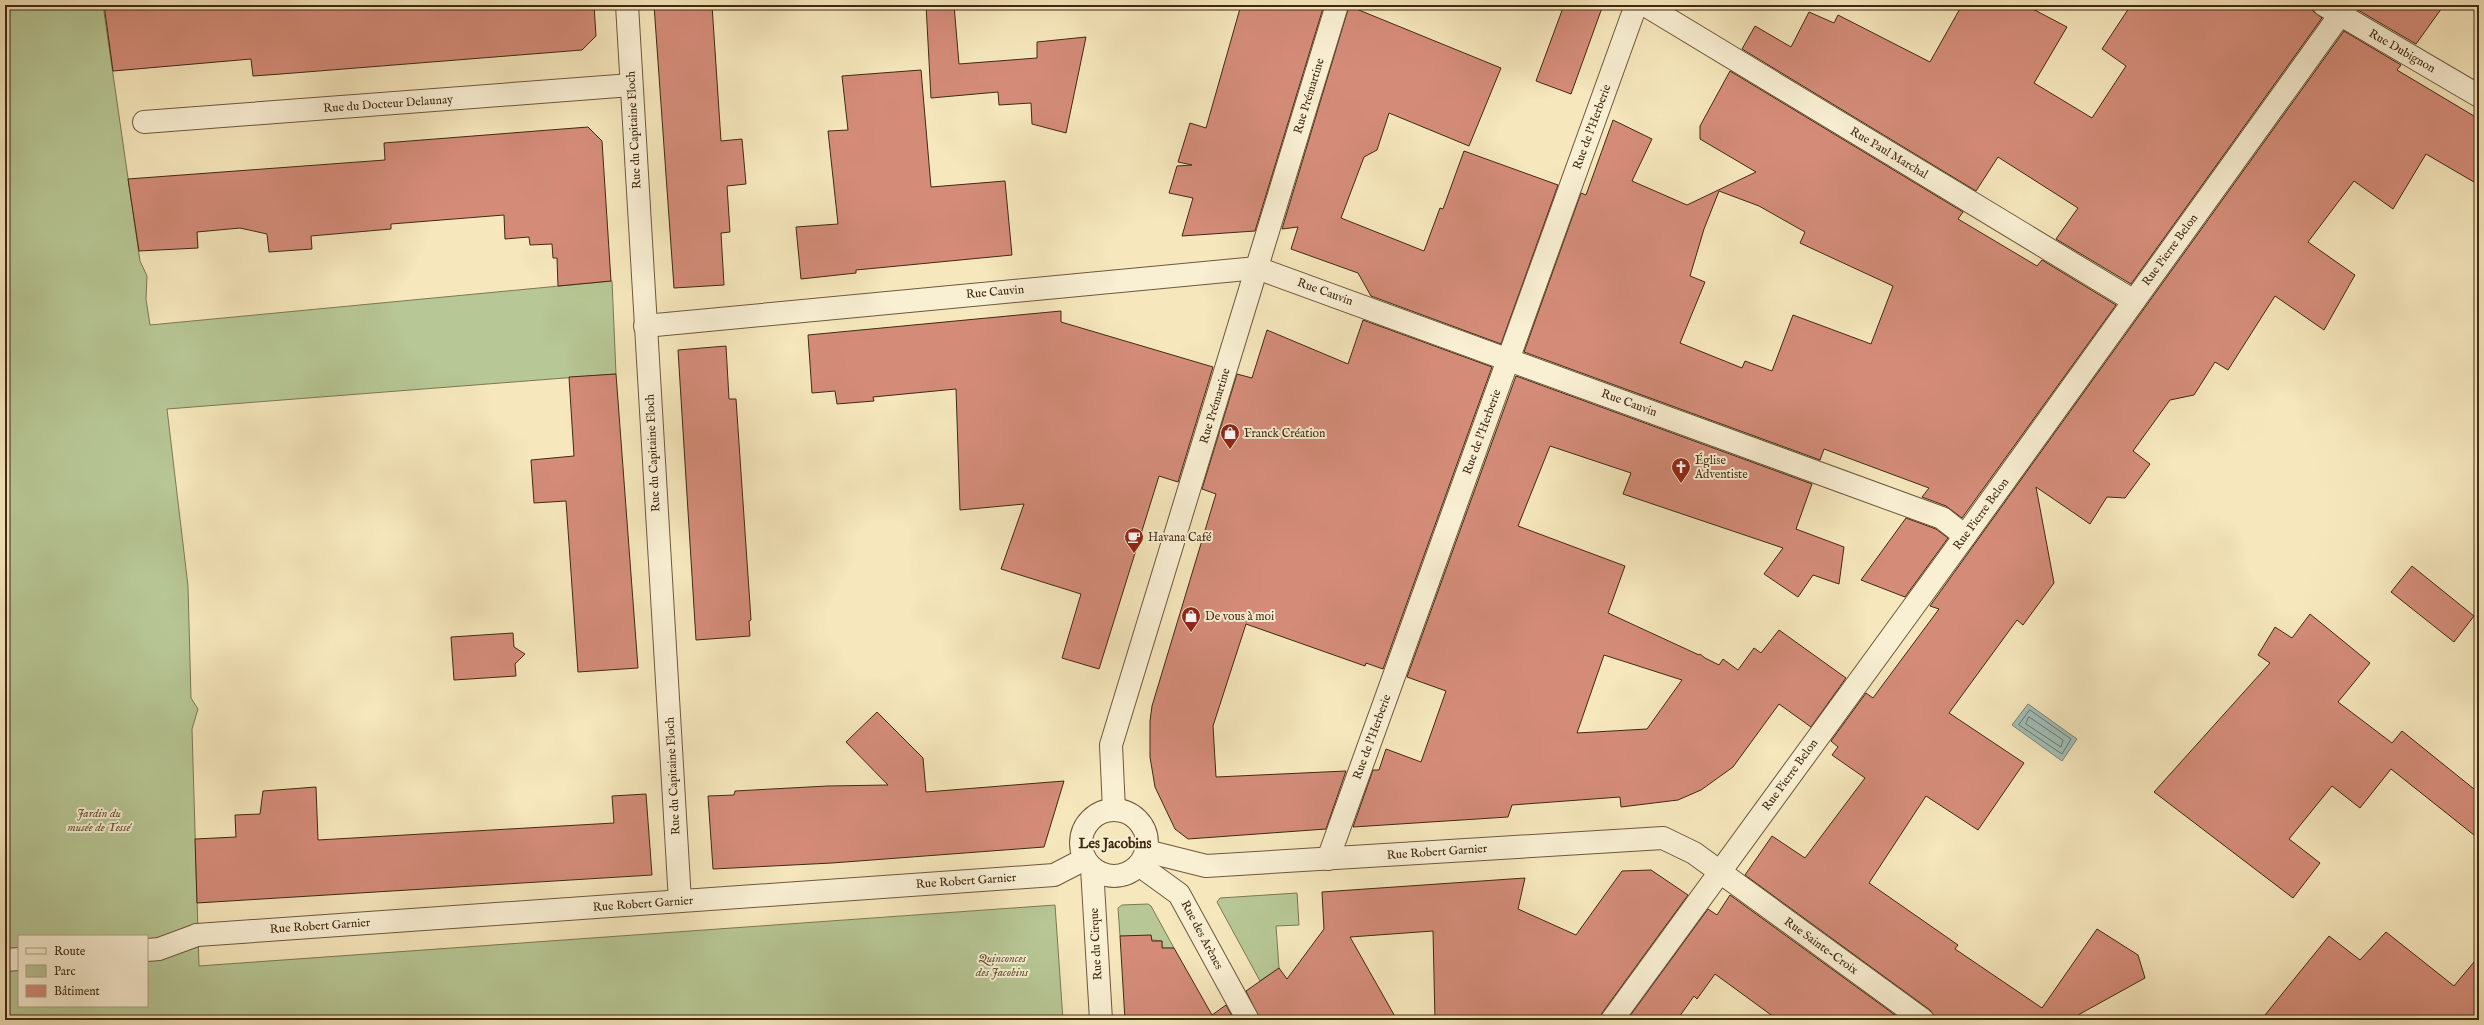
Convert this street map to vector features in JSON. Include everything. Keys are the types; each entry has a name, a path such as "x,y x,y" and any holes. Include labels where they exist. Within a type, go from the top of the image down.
{"street":[{"name":"Rue du Capitaine Floch","path":"627,5 680,901"},
{"name":"Rue Prémartine","path":"1114,810 1111,745 1337,5"},
{"name":"Rue de l'Herberie","path":"1328,859 1636,5"},
{"name":"Rue Paul Marchal","path":"1645,5 2134,301"},
{"name":"Rue Pierre Belon","path":"1612,1020 1965,536 2134,301 2337,8"},
{"name":"Rue Dubignon","path":"2337,8 2479,96"},
{"name":"Rue du Docteur Delaunay","path":"144,122 631,85"},
{"name":"Rue Cauvin","path":"646,326 1257,268 1508,358 1942,518 1965,536"},
{"path":"1114,810 1133,815 1142,824 1147,836 1143,858 1129,873 1118,876 1102,874 1088,864 1081,842 1087,824 1102,812 1114,810"},
{"name":"Rue Robert Garnier","path":"1143,858 1206,866 1663,838 1694,853 1719,872"},
{"name":"Rue des Arènes","path":"1143,858 1180,894 1248,1020"},
{"name":"Rue Robert Garnier","path":"148,950 159,949 197,935 1054,875 1088,864"},
{"name":"Rue du Cirque","path":"1088,864 1101,1020"},
{"name":"Rue Sainte-Croix","path":"1719,872 1923,1020"},
{"path":"5,960 18,959"}],"green space":[{"name":"Jardin du musée de Tessé","path":"5,5 103,5 140,261 147,276 146,299 150,325 612,281 616,374 167,409 188,586 191,698 198,709 192,729 199,966 1055,905 1063,1020 5,1020"},
{"path":"1297,893 1299,925 1276,926 1279,968 1260,981 1217,902 1220,898"},
{"path":"1148,904 1151,906 1174,948 1162,948 1162,941 1120,936 1118,908 1122,905"}],"water":[{"path":"2028,704 2077,739 2062,761 2012,725"}],"building":[{"path":"104,5 352,5 353,9 402,5 594,5 596,36 582,50 281,74 253,76 251,59 113,71"},
{"path":"654,5 712,5 721,141 742,139 746,184 727,186 730,232 721,233 724,285 674,288"},
{"path":"926,5 954,5 959,64 1037,58 1037,42 1086,37 1066,133 1032,124 1031,103 999,105 998,92 931,98"},
{"path":"1241,5 1324,5 1255,231 1182,236 1193,198 1169,193 1177,166 1192,165 1178,162 1190,123 1206,128"},
{"path":"1564,5 1603,5 1571,94 1536,81"},
{"path":"1962,5 2025,5 2067,27 2034,83 2092,118 2126,66 2102,49 2131,5 2312,5 2313,11 2322,18 2131,284 2056,239 2078,208 1998,157 1976,191 1742,49 1755,26 1791,47 1809,12 1834,23 1838,15 1930,62"},
{"path":"2359,5 2444,5 2416,44 2358,10"},
{"path":"1349,6 1501,68 1469,146 1389,113 1377,150 1364,157 1341,218 1424,251 1440,208 1443,209 1464,151 1558,185 1501,344 1371,296 1358,273 1291,249 1298,227 1282,229"},
{"path":"2344,31 2401,65 2397,70 2479,119 2479,185 2426,154 2393,209 2354,181 2308,242 2355,275 2324,330 2275,296 2228,370 2215,362 2194,395 2170,400 2133,451 2150,464 2125,498 2107,497 2090,524 2036,487 2054,583 2023,625 2017,620 1949,713 2024,763 1978,830 1926,796 1869,883 1958,945 1955,949 2042,1008 2097,929 2138,955 2145,978 2069,1020 1935,1020 1930,1010 1745,875 1772,836 1805,858 1865,778 1832,755 1838,747 1831,741 1866,693 1873,698 1939,609 1930,606"},
{"path":"921,70 931,187 1005,181 1012,255 856,270 856,273 801,279 796,227 838,224 828,131 848,130 842,76"},
{"path":"1730,71 1963,212 1958,219 2037,266 2042,260 2116,305 1962,518 1946,506 1922,497 1929,488 1824,449 1820,460 1524,352 1581,193 1586,195 1613,120 1652,139 1632,181 1687,205 1756,172 1700,139 1700,126","holes":["1719,191 1759,206 1805,232 1800,243 1893,286 1871,344 1793,315 1772,371 1745,361 1742,368 1680,343 1705,282 1690,276 1704,229"]},
{"path":"588,127 602,141 611,281 558,286 557,258 553,258 552,244 530,245 529,237 505,239 504,215 391,224 391,229 311,236 312,249 269,252 267,234 240,228 197,232 198,248 139,251 128,179 385,160 384,143"},
{"path":"1061,311 1061,322 1213,367 1178,482 1159,476 1099,669 1062,658 1081,594 1001,569 1024,504 960,510 956,389 873,397 874,401 837,404 835,391 812,393 808,335"},
{"path":"1363,320 1492,367 1383,669 1366,663 1365,666 1246,624 1213,726 1216,777 1346,771 1326,829 1188,839 1175,829 1155,787 1150,757 1150,721 1152,706 1216,494 1202,489 1237,374 1252,378 1267,330 1348,364"},
{"path":"726,346 729,399 736,399 751,620 749,621 750,636 696,640 678,350"},
{"path":"616,374 638,668 578,672 566,501 534,503 531,460 574,456 569,377"},
{"path":"1516,376 1812,484 1796,529 1844,547 1839,584 1813,575 1798,597 1764,574 1783,548 1623,494 1631,473 1550,446 1518,526 1625,566 1608,613 1699,655 1700,654 1719,665 1723,659 1738,670 1754,648 1761,653 1779,630 1846,678 1811,727 1779,704 1733,767 1701,790 1678,800 1621,807 1620,797 1512,805 1508,817 1353,827 1373,770 1379,770 1386,749 1421,762 1446,691 1407,677","holes":["1604,655 1682,680 1647,729 1577,733"]},
{"path":"1906,518 1936,529 1948,538 1905,597 1861,580"},
{"path":"2412,566 2474,616 2454,642 2391,592"},
{"path":"2310,614 2370,663 2338,702 2392,743 2402,731 2479,793 2479,839 2391,769 2360,808 2332,786 2289,839 2320,863 2293,898 2154,792 2270,663 2258,655 2275,627 2292,638"},
{"path":"513,633 514,647 525,654 515,664 516,676 454,680 451,637"},
{"path":"877,712 923,758 926,792 1064,781 1044,847 832,863 713,869 708,796 734,795 735,791 827,786 888,785 846,742"},
{"path":"316,787 318,840 614,823 612,796 646,794 652,875 197,903 195,839 236,837 235,815 260,814 263,791"},
{"path":"1651,870 1688,895 1602,1013 1600,1020 1435,1020 1433,931 1350,937 1397,1020 1260,1020 1246,991 1279,968 1287,979 1324,929 1322,892 1525,878 1518,909 1576,935 1622,871"},
{"path":"1730,895 1902,1020 1778,1020 1715,974 1697,999 1694,996 1677,1020 1627,1020 1708,909 1717,915"},
{"path":"2386,932 2454,986 2479,956 2479,1020 2261,1020 2329,936 2360,960"},
{"path":"1151,935 1152,941 1162,941 1162,948 1174,948 1212,1015 1226,1005 1234,1020 1125,1020 1120,936"}],"place":[{"name":"Franck Création","path":"1230,450"},
{"name":"Église Adventiste","path":"1681,484"},
{"name":"Havana Café","path":"1134,554"},
{"name":"De vous à moi","path":"1191,633"}],"district":[{"name":"Les Jacobins","path":"1115,844"}],"park label":[{"name":"Quinconces des Jacobins","path":"1002,965"}]}
